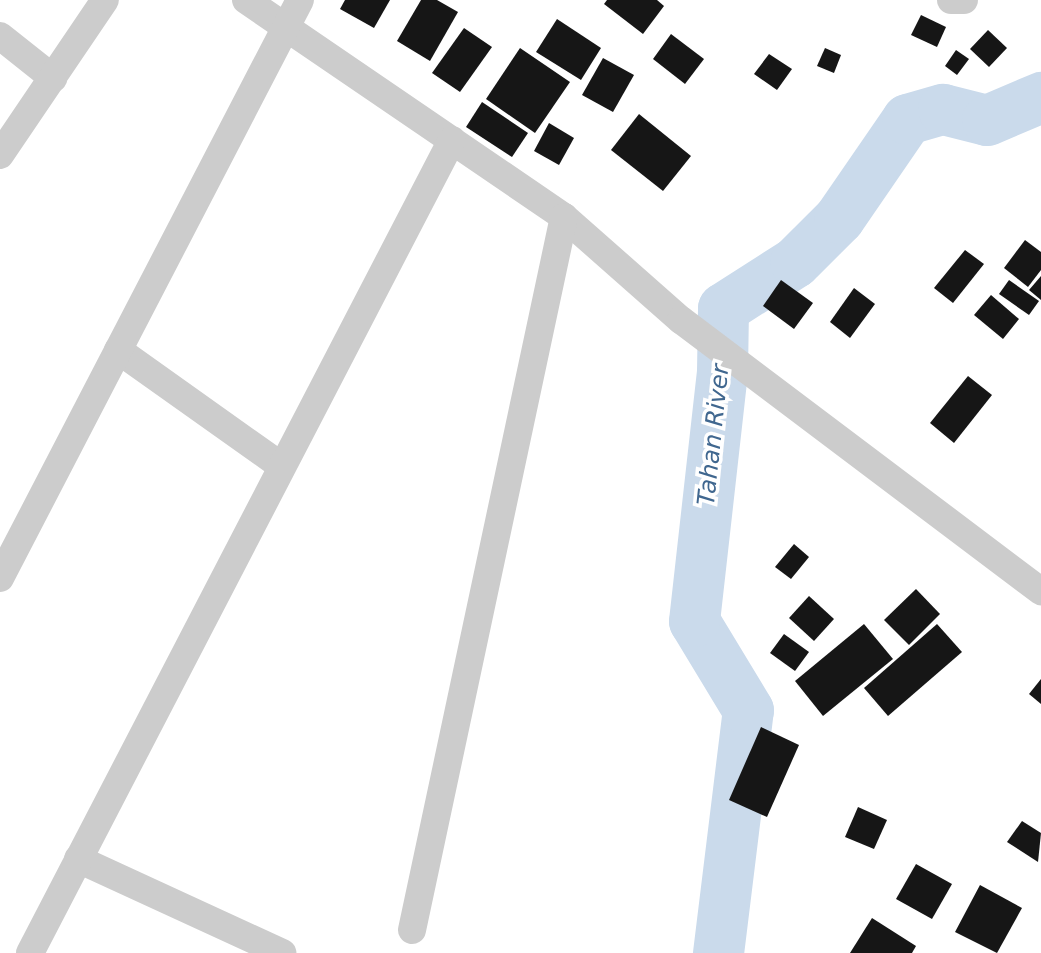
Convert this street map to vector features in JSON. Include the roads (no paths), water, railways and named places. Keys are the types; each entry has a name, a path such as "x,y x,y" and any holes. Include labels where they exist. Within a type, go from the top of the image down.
{"street":[{"path":"0,155 105,0"},
{"path":"246,0 564,217 681,320 824,424 1041,591"},
{"path":"0,578 283,25 300,0"},
{"path":"951,0 964,0"},
{"path":"0,36 53,78"},
{"path":"30,953 280,465 452,140"},
{"path":"412,930 564,217"},
{"path":"118,350 280,465"},
{"path":"78,859 282,953"}],"waterway":[{"name":"Tahan River","path":"718,953 748,710 694,621 722,372 723,308 795,262 839,218 907,119 943,109 987,120 1041,97"}]}
